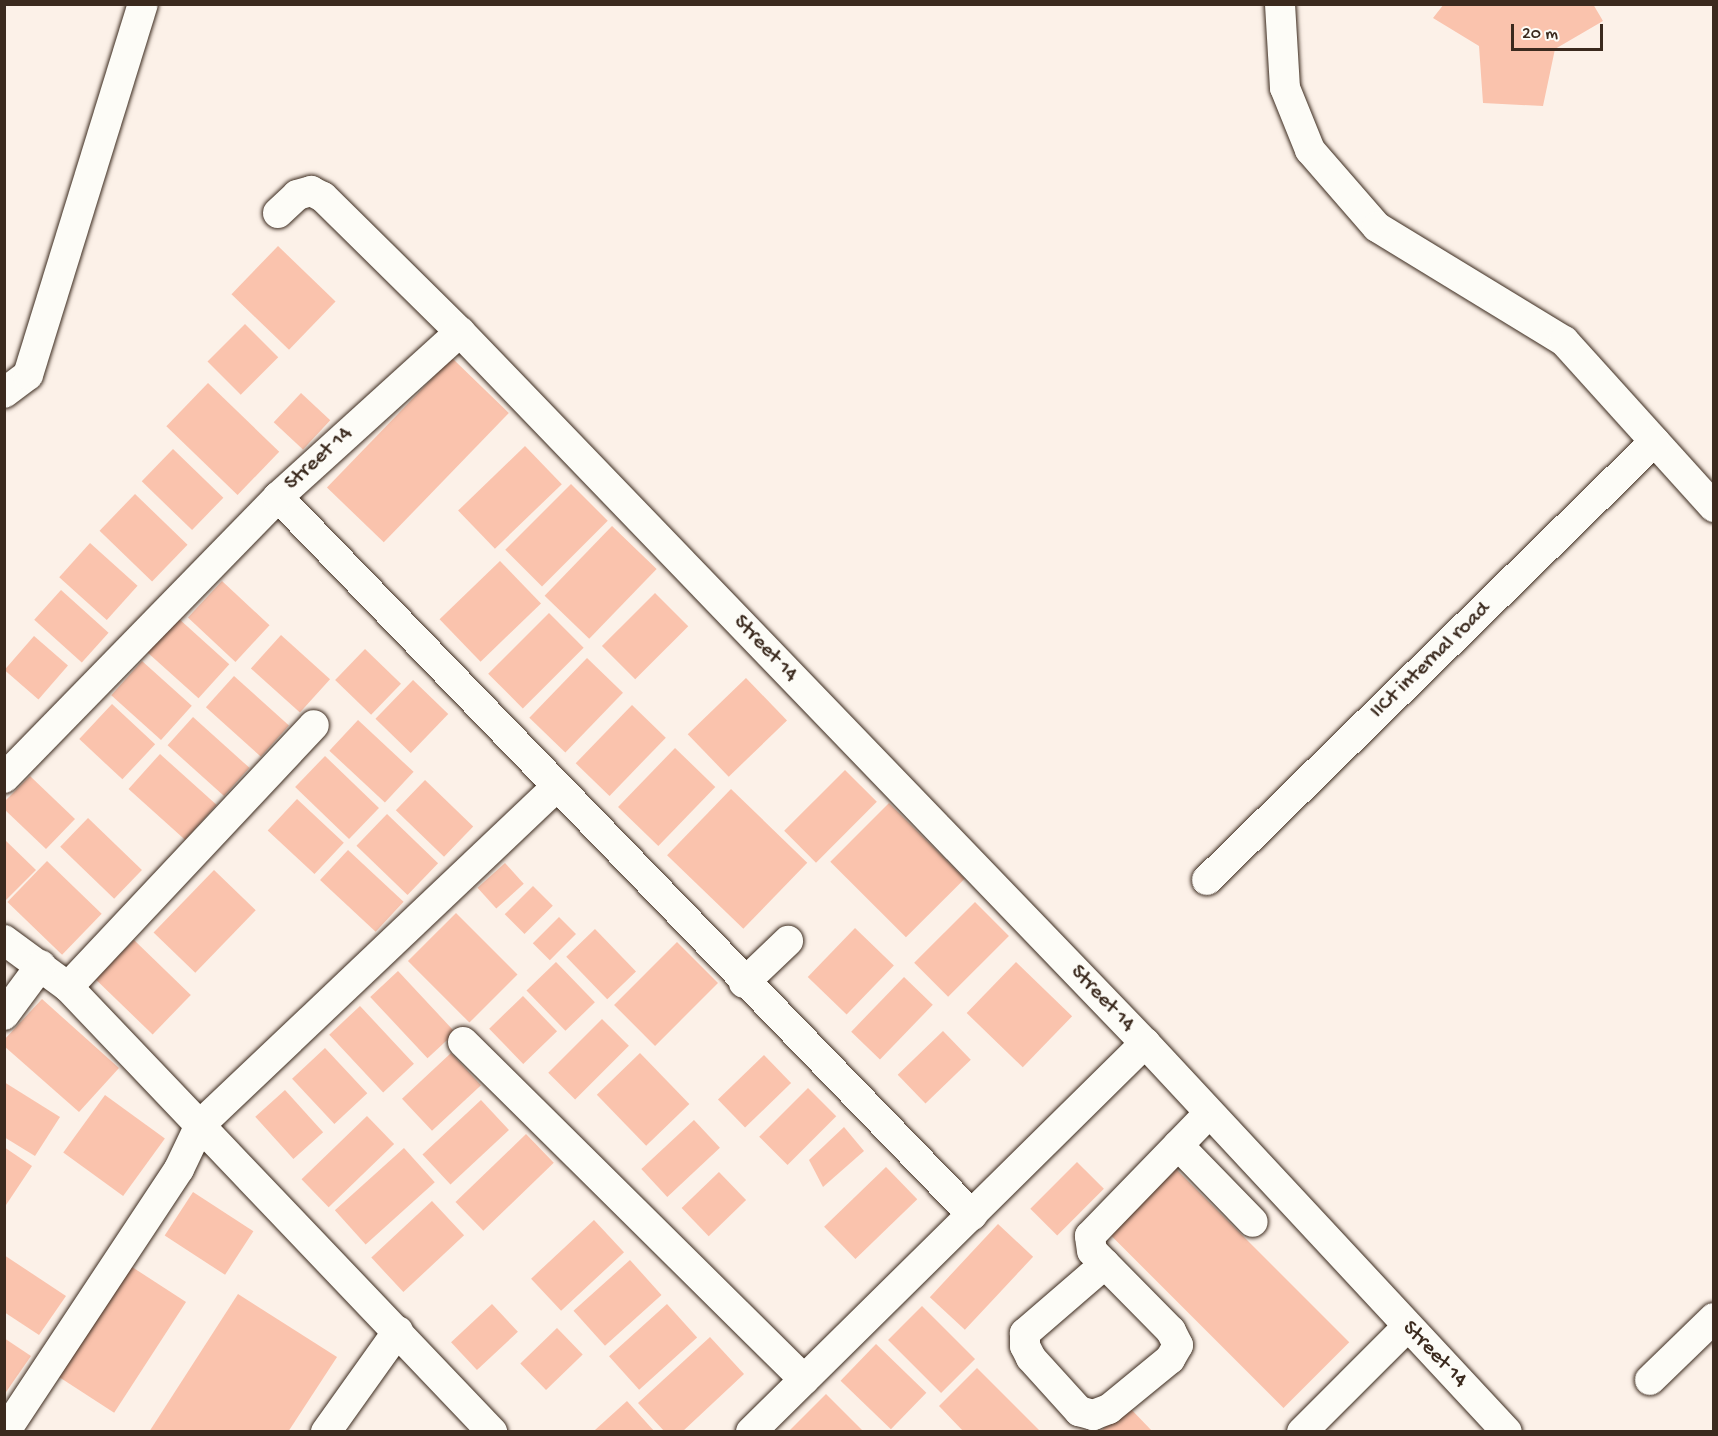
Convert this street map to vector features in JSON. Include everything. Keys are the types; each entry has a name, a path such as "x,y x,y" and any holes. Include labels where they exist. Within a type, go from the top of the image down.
{"street":[{"path":"4,393 28,375 143,4"},
{"path":"1281,4 1285,88 1310,150 1377,227 1564,341 1713,507"},
{"path":"278,213 297,195 311,191 323,197 460,332"},
{"name":"Street 14","path":"4,778 278,497 460,332 1145,1043 1407,1327 1507,1431"},
{"name":"IICt internal road","path":"1207,880 1655,441"},
{"path":"278,497 744,982 972,1215"},
{"path":"68,987 314,725"},
{"path":"5,1431 178,1169 200,1125 556,787"},
{"path":"4,940 68,987 492,1431"},
{"path":"744,982 788,941"},
{"path":"4,1015 41,965"},
{"path":"463,1042 804,1380"},
{"path":"752,1431 1145,1043"},
{"path":"1105,1264 1025,1334 1025,1346 1031,1358 1079,1411 1094,1414 1109,1409 1161,1366 1178,1345 1171,1331 1105,1264 1092,1251 1090,1236 1209,1113"},
{"path":"1178,1145 1253,1222"},
{"path":"1650,1380 1713,1318"},
{"path":"1302,1431 1407,1327"},
{"path":"326,1431 398,1331"}],"building":[{"path":"1444,4 1593,4 1603,21 1555,49 1543,106 1483,103 1479,46 1433,18"},
{"path":"278,246 336,302 289,350 231,294"},
{"path":"245,324 278,357 241,395 208,361"},
{"path":"452,358 509,413 384,542 327,487"},
{"path":"208,383 279,452 238,495 166,426"},
{"path":"301,393 330,420 303,450 274,422"},
{"path":"525,446 562,484 495,549 458,511"},
{"path":"173,449 223,498 192,530 142,481"},
{"path":"571,484 608,521 542,587 505,550"},
{"path":"135,494 188,545 152,581 100,531"},
{"path":"612,526 657,569 589,639 545,596"},
{"path":"90,543 138,586 107,620 59,577"},
{"path":"500,561 541,603 481,662 440,619"},
{"path":"222,581 270,625 235,662 188,618"},
{"path":"61,590 109,633 82,663 34,620"},
{"path":"655,593 688,626 635,679 602,646"},
{"path":"549,613 584,648 523,708 488,674"},
{"path":"178,618 229,664 198,698 147,652"},
{"path":"281,635 330,679 300,713 251,668"},
{"path":"34,636 68,666 38,699 4,670"},
{"path":"365,649 401,684 371,715 335,680"},
{"path":"587,658 623,693 565,752 529,718"},
{"path":"142,661 192,706 161,740 111,695"},
{"path":"234,676 289,726 261,757 206,707"},
{"path":"746,678 787,720 729,777 688,734"},
{"path":"413,680 448,714 411,753 375,719"},
{"path":"112,704 155,744 122,779 79,739"},
{"path":"632,705 666,738 610,796 576,763"},
{"path":"193,717 249,768 224,796 168,745"},
{"path":"358,720 414,772 385,803 329,751"},
{"path":"675,748 715,787 658,846 618,807"},
{"path":"160,754 216,805 185,840 129,789"},
{"path":"325,756 379,808 349,839 295,787"},
{"path":"845,770 877,802 816,863 784,831"},
{"path":"30,776 75,819 46,849 4,809 4,802"},
{"path":"425,780 473,827 444,857 396,810"},
{"path":"731,789 807,863 743,929 667,855"},
{"path":"297,799 344,843 314,874 268,830"},
{"path":"889,803 965,879 906,937 830,862"},
{"path":"387,814 438,863 408,895 356,846"},
{"path":"88,818 142,870 114,899 60,847"},
{"path":"4,839 36,870 4,902"},
{"path":"348,850 404,902 376,932 320,880"},
{"path":"47,861 102,914 62,955 7,902"},
{"path":"505,863 524,884 496,909 478,888"},
{"path":"214,870 256,910 195,973 154,933"},
{"path":"533,886 553,906 525,934 505,914"},
{"path":"975,902 1009,936 948,997 914,963"},
{"path":"456,913 518,975 469,1023 408,961"},
{"path":"559,917 576,934 550,960 533,943"},
{"path":"855,928 894,966 847,1014 808,977"},
{"path":"595,929 636,971 607,999 566,957"},
{"path":"134,940 191,995 153,1034 96,980"},
{"path":"677,942 718,983 655,1046 614,1005"},
{"path":"556,962 595,1002 565,1031 527,990"},
{"path":"1016,962 1072,1016 1023,1067 967,1013"},
{"path":"398,971 455,1032 427,1058 370,997"},
{"path":"904,977 933,1005 880,1059 851,1032"},
{"path":"523,996 557,1031 523,1064 489,1029"},
{"path":"42,999 119,1068 79,1112 4,1046 4,1040"},
{"path":"360,1006 414,1064 383,1092 329,1035"},
{"path":"602,1019 629,1046 575,1100 548,1073"},
{"path":"943,1031 971,1060 925,1104 898,1075"},
{"path":"325,1048 367,1093 334,1124 292,1079"},
{"path":"451,1053 481,1085 432,1131 402,1099"},
{"path":"640,1053 689,1104 646,1146 597,1095"},
{"path":"764,1055 791,1083 745,1128 718,1099"},
{"path":"4,1082 60,1117 35,1156 4,1137"},
{"path":"808,1088 836,1116 787,1165 759,1137"},
{"path":"285,1090 323,1132 293,1159 255,1117"},
{"path":"105,1095 165,1138 123,1196 63,1152"},
{"path":"481,1100 509,1130 450,1185 422,1155"},
{"path":"367,1116 394,1144 329,1207 302,1179"},
{"path":"694,1120 720,1148 667,1197 641,1169"},
{"path":"844,1127 864,1151 823,1187 809,1160"},
{"path":"526,1134 554,1163 483,1231 456,1202"},
{"path":"4,1147 32,1166 4,1208"},
{"path":"404,1148 435,1182 366,1244 335,1210"},
{"path":"1077,1162 1104,1189 1057,1236 1030,1209"},
{"path":"886,1167 917,1199 855,1259 824,1227"},
{"path":"1176,1169 1349,1342 1283,1408 1110,1235"},
{"path":"719,1172 746,1200 709,1236 682,1208"},
{"path":"193,1192 253,1231 225,1275 165,1236"},
{"path":"432,1201 464,1235 403,1292 371,1258"},
{"path":"594,1220 624,1252 561,1311 531,1279"},
{"path":"998,1224 1033,1257 965,1330 930,1297"},
{"path":"4,1255 66,1296 39,1335 4,1312"},
{"path":"630,1260 661,1295 605,1346 574,1311"},
{"path":"129,1265 186,1302 114,1413 57,1376"},
{"path":"238,1294 337,1357 288,1432 149,1432"},
{"path":"492,1304 518,1332 477,1370 451,1342"},
{"path":"667,1304 697,1337 639,1390 609,1356"},
{"path":"922,1306 975,1359 941,1393 888,1340"},
{"path":"557,1328 583,1355 546,1390 520,1363"},
{"path":"710,1337 744,1374 682,1432 665,1432 638,1403"},
{"path":"4,1338 31,1356 4,1395"},
{"path":"876,1344 926,1393 891,1429 841,1381"},
{"path":"977,1368 1041,1432 964,1432 939,1406"},
{"path":"826,1394 864,1432 788,1432"},
{"path":"627,1401 655,1432 597,1432 595,1430"},
{"path":"1127,1405 1153,1432 1100,1432"}]}
